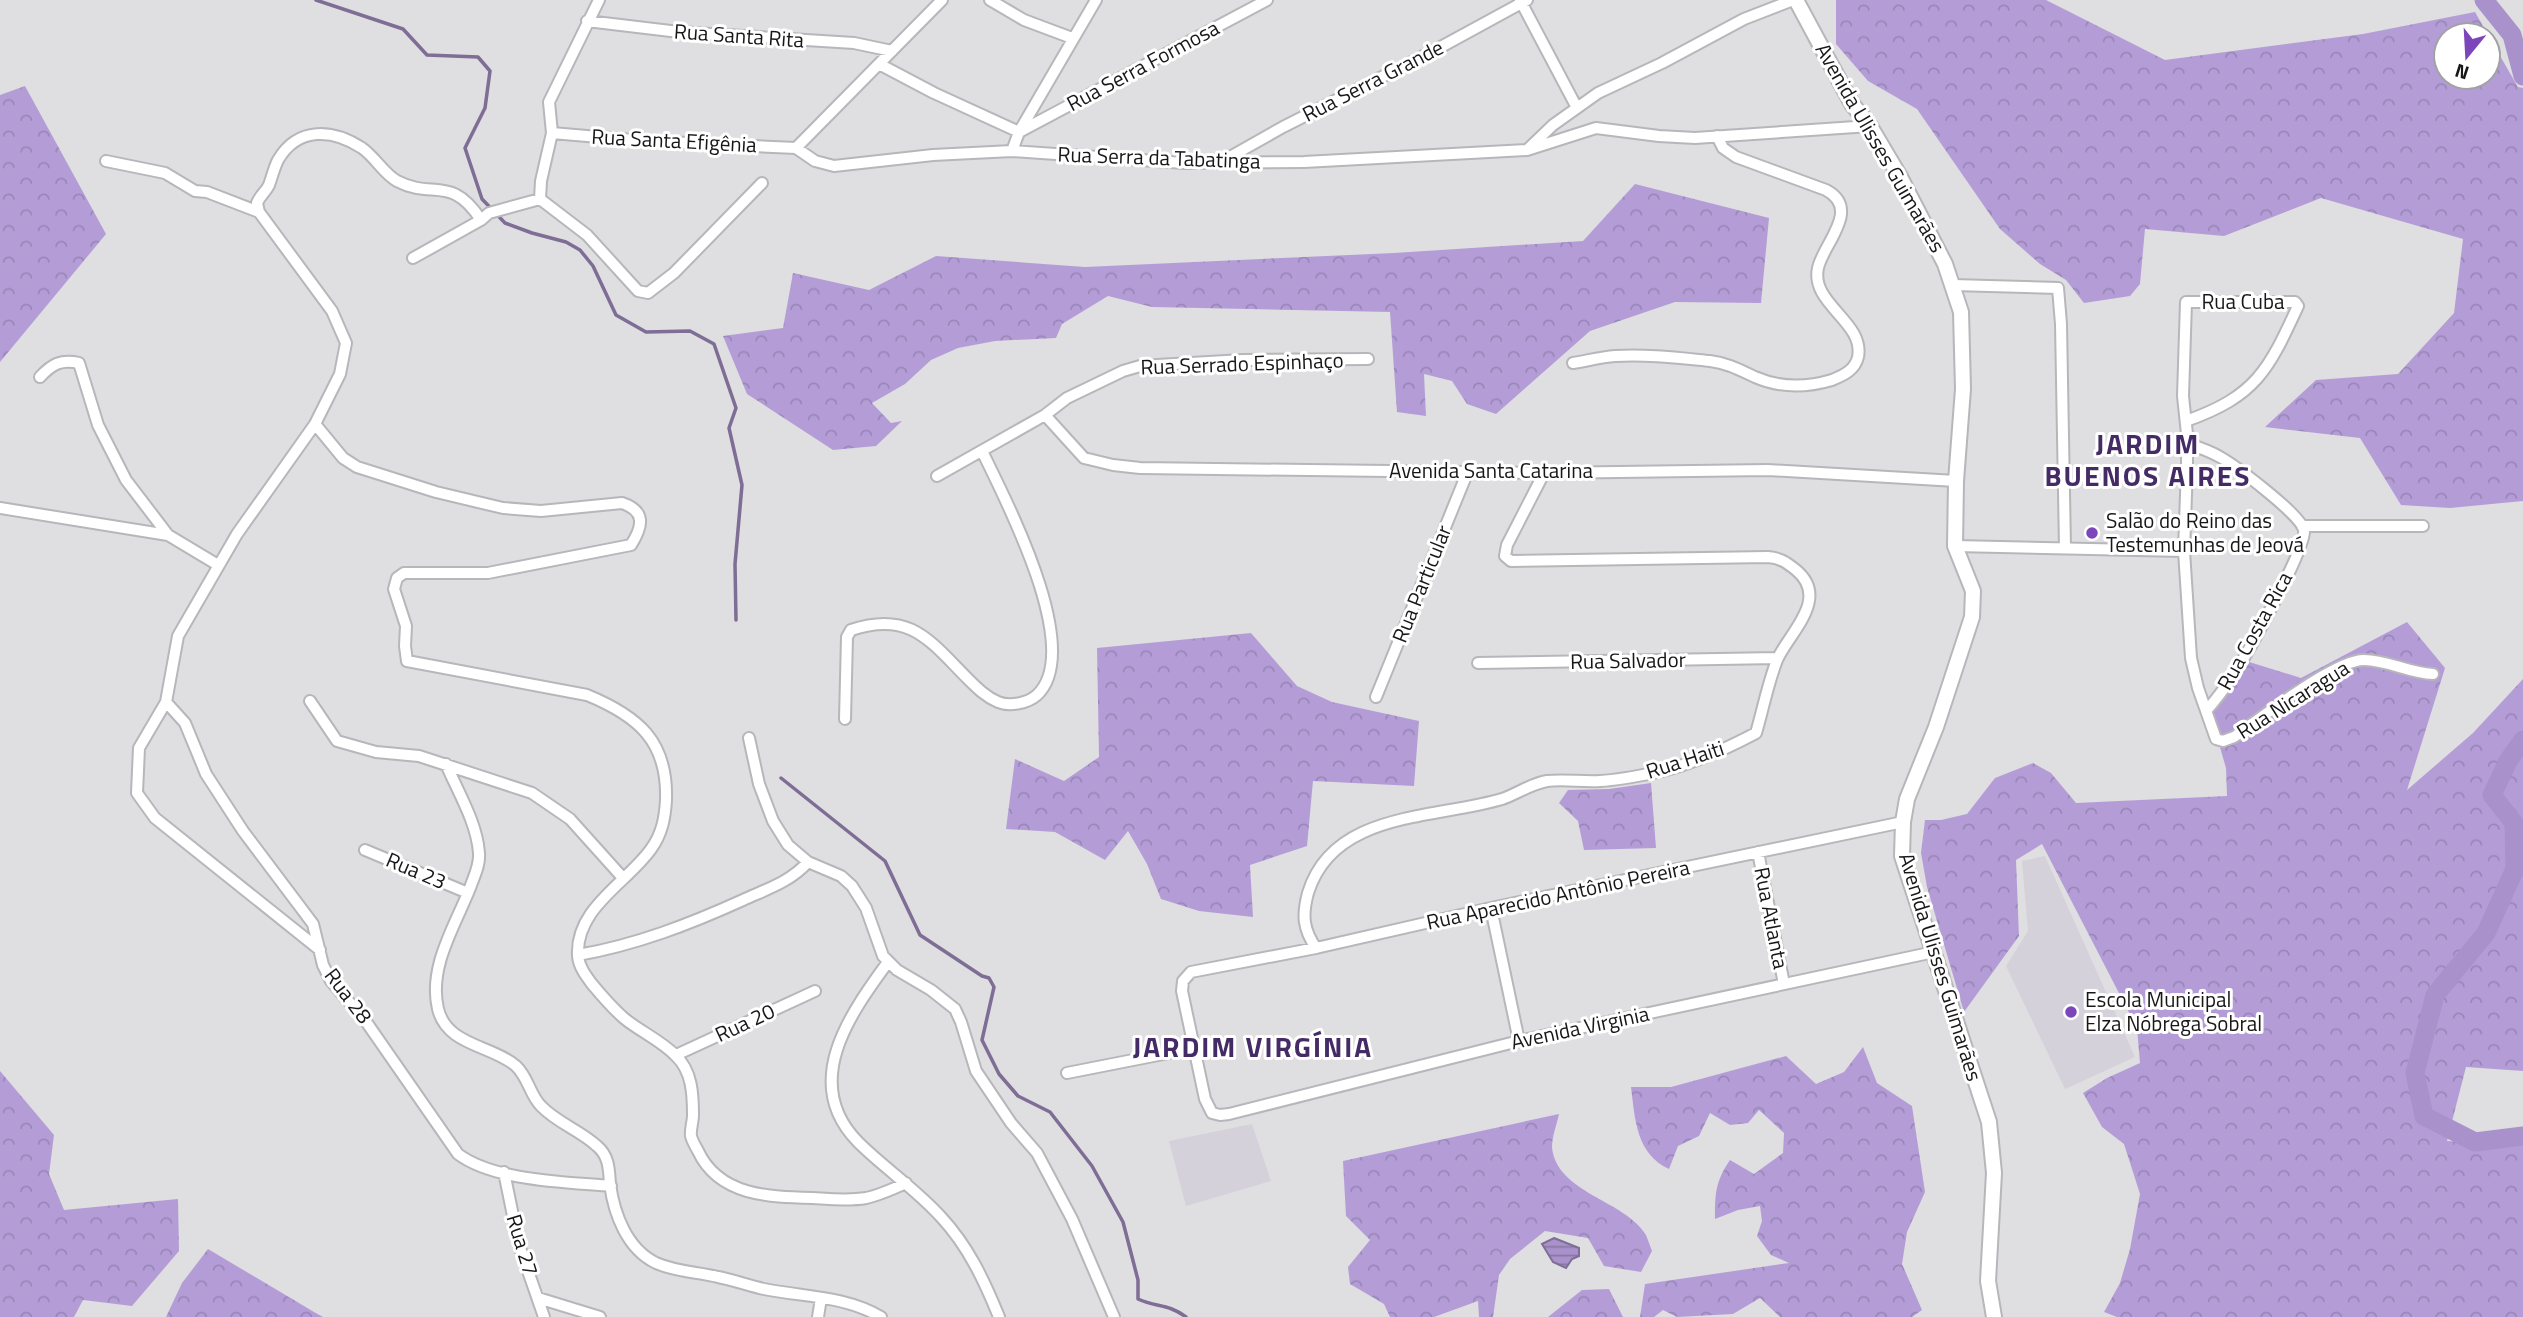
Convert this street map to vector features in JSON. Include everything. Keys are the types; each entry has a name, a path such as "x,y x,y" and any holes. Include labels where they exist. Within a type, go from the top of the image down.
{"main road":[{"name":"Avenida Ulisses Guimarães","path":"1794,0 1852,104 1870,126 1899,175 1945,264 1961,312 1963,378 1955,546 1973,591 1972,617 1936,727 1907,799 1902,856 1989,1122 1994,1173 1987,1257 1994,1317"}],"street":[{"path":"540,199 541,181 552,133 549,102 599,0"},
{"path":"990,0 1024,20 1072,38"},
{"path":"1012,151 1019,132 1096,0"},
{"name":"Rua Serra Formosa","path":"1019,132 1267,0"},
{"path":"1527,150 1553,125 1598,93 1662,63 1744,19 1794,0"},
{"path":"796,148 942,1"},
{"path":"1523,1 1576,107"},
{"name":"Rua Serra Grande","path":"1219,163 1523,1"},
{"name":"Rua Santa Rita","path":"587,21 679,32 854,43 892,51"},
{"path":"879,64 1019,132"},
{"name":"Rua Serra da Tabatinga","path":"796,148 816,161 842,166 933,155 1012,151 1138,160 1304,162 1527,150 1596,128 1676,138 1870,126"},
{"path":"320,950 155,818 137,793 139,748 166,702 178,636 218,565 315,424 340,374 346,342 331,311 259,212 258,200 268,188 279,159 287,149 303,136 321,132 360,147 375,158 395,180 459,195 485,217"},
{"name":"Rua Santa Efigênia","path":"552,133 645,141 796,148"},
{"path":"1573,363 1613,356 1713,361 1768,382 1794,386 1809,386 1829,380 1849,372 1854,366 1859,351 1854,334 1818,282 1818,268 1840,222 1838,199 1826,190 1736,157 1723,148 1717,136"},
{"path":"106,161 165,173 195,191 207,192 259,212"},
{"path":"540,199 587,235 638,291 648,293 664,283 762,183"},
{"path":"413,258 504,208 540,199"},
{"path":"1953,285 2058,288 2065,548"},
{"name":"Rua Cuba","path":"2186,302 2295,302 2298,306 2269,365 2251,387 2226,405 2186,421"},
{"name":"Rua Nicaragua","path":"2186,302 2183,396 2187,466 2184,551 2191,658 2214,737 2223,741 2234,737 2276,706 2355,661 2370,661 2433,674"},
{"name":"Rua Serrado Espinhaço","path":"937,476 1045,415 1077,393 1123,371 1140,366 1229,360 1368,359"},
{"path":"40,377 59,362 68,360 79,363 98,425 126,480 168,535 218,565"},
{"name":"Avenida Santa Catarina","path":"1045,415 1084,458 1140,468 1544,473 1768,470 1956,481"},
{"path":"315,424 343,458 357,467 436,492 503,508 541,511 622,503 633,507 640,516 640,531 631,545 619,548 488,573 404,573 397,578 394,589 406,626 407,661 567,689 594,698 639,725 659,749 667,785 662,829 645,857 605,896 591,915 580,937 578,955 584,973 624,1019 676,1055 689,1071 693,1117 691,1137 709,1170 726,1184 783,1198 849,1200 886,1192 905,1183"},
{"path":"2186,443 2205,449 2234,466 2298,517 2302,526 2423,527"},
{"path":"845,719 847,637 851,630 874,625 891,623 913,628 975,686 997,702 1012,705 1032,700 1045,685 1049,672 1051,641 1043,591 982,451"},
{"name":"Rua Particular","path":"1376,697 1468,471"},
{"name":"Rua Haiti","path":"1316,948 1306,932 1304,919 1304,908 1315,875 1329,856 1365,829 1503,799 1546,781 1600,781 1659,772 1717,754 1756,733 1778,658 1798,628 1808,606 1807,588 1800,572 1780,558 1515,562 1507,559 1507,545 1544,473"},
{"path":"0,508 168,535"},
{"name":"Rua Costa Rica","path":"2206,711 2238,668 2292,566 2302,545 2302,526"},
{"path":"1955,546 2184,551"},
{"name":"Rua Salvador","path":"1478,663 1778,658"},
{"path":"310,701 337,741 376,752 419,756 518,787 545,802 569,819 623,878"},
{"name":"Rua 28","path":"166,702 186,723 206,774 243,831 308,915 313,924 323,965 331,981 368,1023 458,1154 474,1164 504,1172 611,1186"},
{"path":"749,738 759,784 774,821 788,845 808,862 841,876 860,895 878,947 888,961 955,1009 976,1071 1011,1123 1037,1153 1072,1219 1114,1317"},
{"path":"446,764 477,839 479,864 441,960 436,995 442,1018 453,1032 464,1041 516,1066 544,1110 600,1147 607,1157 617,1214 632,1243 644,1256 657,1263 764,1289 852,1303 881,1317"},
{"name":"Rua Aparecido Antônio Pereira","path":"1194,1048 1182,991 1183,981 1192,972 1316,948 1491,908 1903,822"},
{"name":"Rua 23","path":"365,849 468,893"},
{"name":"Rua Atlanta","path":"1758,852 1784,984"},
{"path":"578,955 630,944 719,911 789,880 808,862"},
{"path":"1491,908 1519,1041"},
{"name":"Avenida Virginia","path":"1194,1048 1206,1106 1215,1114 1229,1114 1519,1041 1934,952"},
{"path":"888,961 848,1020 835,1054 832,1081 836,1109 858,1142 941,1217 974,1261 999,1317"},
{"name":"Rua 20","path":"676,1055 815,991"},
{"path":"1067,1073 1194,1048"},
{"name":"Rua 27","path":"504,1172 516,1234 544,1317"},
{"path":"538,1298 600,1317"},
{"path":"818,1317 821,1298"}],"shaded area":[{"name":"Escola Municipal Elza Nóbrega Sobral","path":"2045,856 2135,1057 2065,1089 2006,966 2028,931 2022,861"},
{"path":"1252,1124 1271,1181 1186,1206 1169,1141"},
{"path":"1554,1238 1579,1248 1579,1256 1572,1259 1566,1268 1553,1262 1542,1244"}],"green space":[{"path":"1836,0 2046,0 2165,60 2363,34 2475,12 2480,21 2432,21 2432,91 2502,91 2502,59 2518,87 2523,88 2523,501 2450,508 2401,505 2360,438 2265,427 2316,380 2398,374 2454,313 2463,239 2321,198 2224,236 2145,229 2140,284 2130,296 2084,303 2066,280 2040,264 2000,229 1917,109 1868,81 1836,44"},
{"path":"25,86 106,234 0,362 0,95"},
{"path":"1635,184 1769,218 1761,303 1675,302 1590,331 1496,414 1467,404 1452,381 1424,374 1426,416 1397,412 1390,312 1152,307 1108,296 1062,324 1056,338 995,341 958,348 931,360 905,384 872,403 891,423 902,421 876,446 833,450 747,394 723,336 783,328 793,273 869,290 936,256 1085,267 1394,253 1583,241"},
{"path":"2407,622 2445,668 2407,790 2473,733 2523,679 2523,1071 2466,1067 2447,1141 2523,1145 2523,1317 2117,1317 2104,1312 2120,1283 2130,1249 2140,1194 2124,1144 2102,1127 2083,1093 2140,1063 2137,1028 2042,844 2016,860 2019,936 1964,1012 1927,887 1921,853 1925,820 1941,820 1967,814 1995,778 2033,763 2051,773 2076,803 2227,796 2226,768 2209,709 2246,661 2301,678"},
{"path":"1251,633 1297,686 1332,702 1419,721 1414,786 1313,781 1307,846 1250,865 1253,917 1199,911 1161,899 1147,864 1128,831 1105,860 1055,832 1006,829 1015,759 1064,781 1099,757 1097,648"},
{"path":"1651,783 1656,848 1584,850 1578,821 1559,803 1568,790 1609,789"},
{"path":"1863,1047 1877,1083 1912,1106 1925,1192 1907,1232 1902,1264 1922,1310 1912,1317 1780,1317 1760,1298 1733,1314 1677,1317 1663,1310 1654,1317 1640,1317 1645,1284 1789,1263 1771,1255 1757,1236 1762,1221 1760,1206 1738,1210 1715,1219 1717,1188 1730,1160 1754,1174 1783,1153 1784,1133 1759,1110 1748,1123 1730,1125 1710,1113 1699,1136 1678,1146 1669,1169 1658,1162 1644,1145 1636,1123 1631,1087 1671,1087 1786,1056 1816,1084 1844,1072"},
{"path":"0,1071 54,1135 49,1174 64,1210 178,1199 179,1251 132,1306 83,1300 74,1317 0,1317"},
{"path":"1559,1114 1552,1143 1556,1163 1578,1186 1623,1213 1646,1235 1652,1251 1641,1272 1604,1266 1588,1238 1545,1231 1510,1259 1499,1275 1493,1317 1479,1317 1478,1301 1434,1317 1390,1317 1384,1304 1350,1284 1348,1267 1370,1240 1346,1216 1343,1161"},
{"path":"208,1249 323,1317 166,1317 182,1283"},
{"path":"1609,1289 1623,1317 1548,1317 1582,1290"}],"waterway":[{"path":"316,0 403,29 427,55 478,57 490,71 485,108 465,148 482,199 505,223 566,242 580,250 593,266 616,315 646,332 690,331 714,344 736,408 729,428 742,485 735,564 736,620"},
{"path":"2484,0 2512,35 2523,76"},
{"path":"2523,740 2508,761 2492,795 2514,823 2515,869 2486,933 2435,995 2415,1073 2424,1116 2475,1142 2523,1136"},
{"path":"781,778 885,861 920,935 989,978 994,987 982,1040 999,1074 1018,1096 1050,1112 1092,1166 1123,1222 1138,1280 1138,1299 1186,1317"}],"place":[{"name":"Salão do Reino das Testemunhas de Jeová","path":"2092,533"},
{"name":"Escola Municipal Elza Nóbrega Sobral","path":"2071,1012"}],"district":[{"name":"JARDIM BUENOS AIRES","path":"2148,460"},
{"name":"JARDIM VIRGÍNIA","path":"1253,1047"}]}
